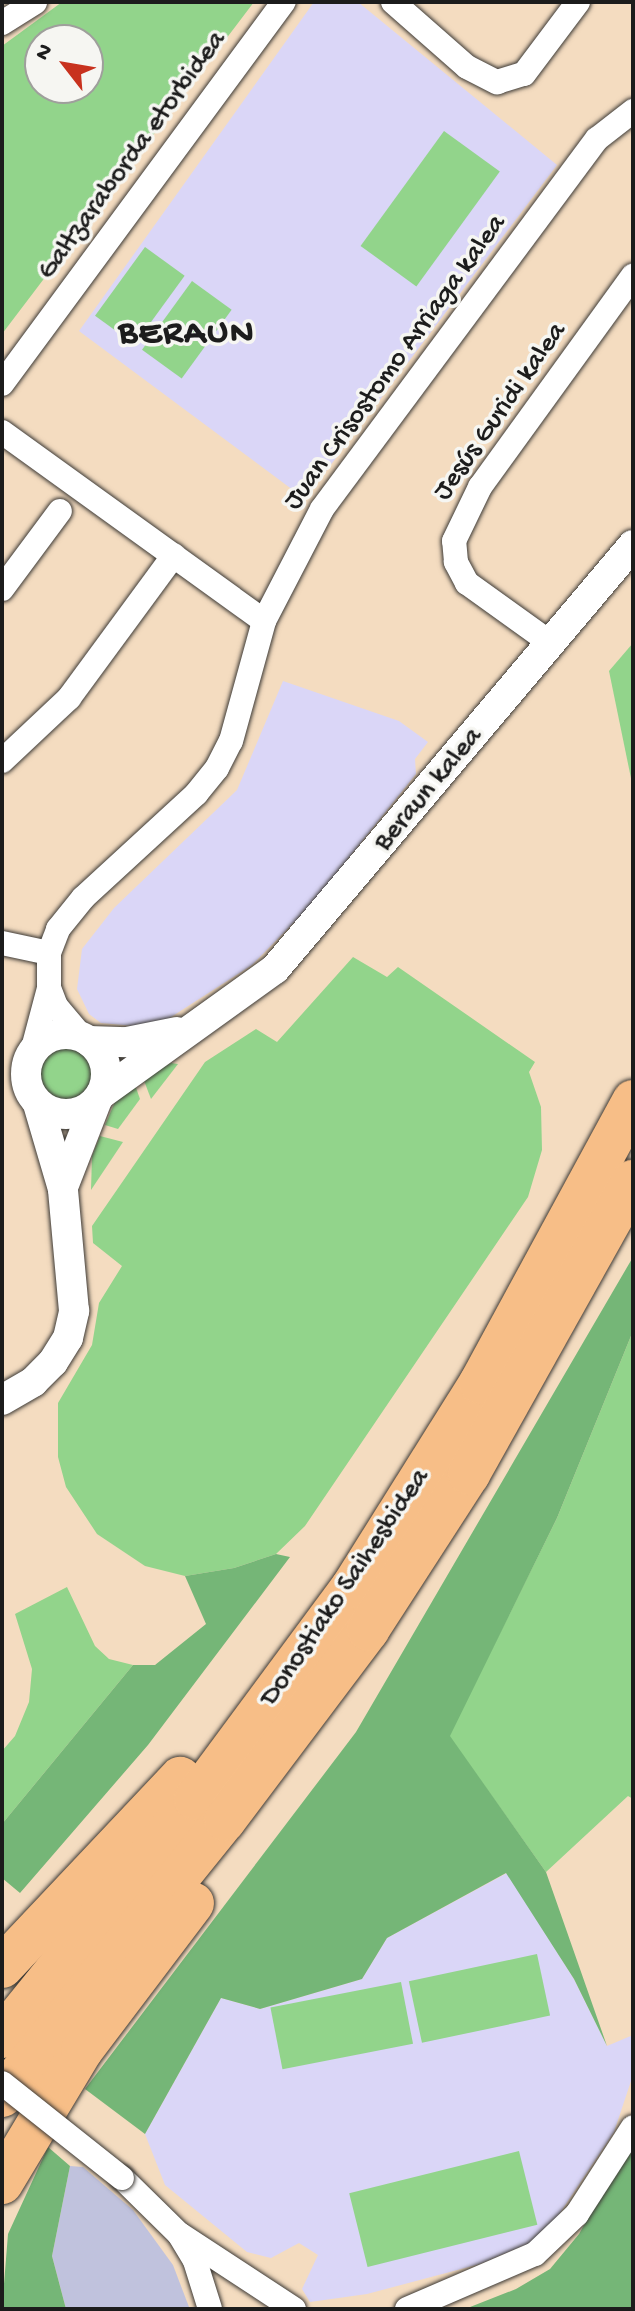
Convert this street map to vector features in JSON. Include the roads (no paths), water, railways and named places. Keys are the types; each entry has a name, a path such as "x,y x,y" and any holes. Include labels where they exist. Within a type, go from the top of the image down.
{"highway":[{"name":"Donostiako Saihesbidea","path":"2,2037 283,1683 439,1452 633,1101"},
{"name":"Donostiako Saihesbidea","path":"2,2096 225,1820 368,1630 484,1448 633,1181"},
{"path":"2,2183 82,2050 318,1737 348,1685 368,1630"},
{"path":"2,1967 242,1713 283,1683"}],"street":[{"path":"2,23 35,2"},
{"name":"Galtzaraborda etorbidea","path":"2,384 284,2"},
{"path":"393,2 467,67 497,82 524,74 578,2"},
{"name":"Juan Crisostomo Arriaga kalea","path":"32,1052 49,988 49,953 58,929 83,898 196,794 217,768 231,741 264,621 322,509 597,139 633,111"},
{"name":"Jesús Guridi kalea","path":"552,644 467,583 456,562 454,541 480,487 633,276"},
{"path":"2,432 264,621"},
{"path":"2,589 60,511"},
{"name":"Beraun kalea","path":"99,1097 275,969 633,545"},
{"path":"2,761 69,698 174,555"},
{"path":"2,943 49,953"},
{"path":"49,988 104,1059 99,1097 63,1189"},
{"name":"Beraun kalea","path":"86,1039 149,1040 208,1018"},
{"path":"2,1400 33,1382 68,1338 74,1311 63,1189 38,1104 25,1081 32,1052 60,1034 86,1039"},
{"path":"38,1104 63,1115 77,1114 99,1097"},
{"path":"2,2083 122,2178 179,2234 294,2309"},
{"path":"407,2309 535,2254 592,2194 633,2127"},
{"path":"179,2234 200,2274 210,2309"}],"district":[{"name":"BERAUN","path":"187,335"}]}
